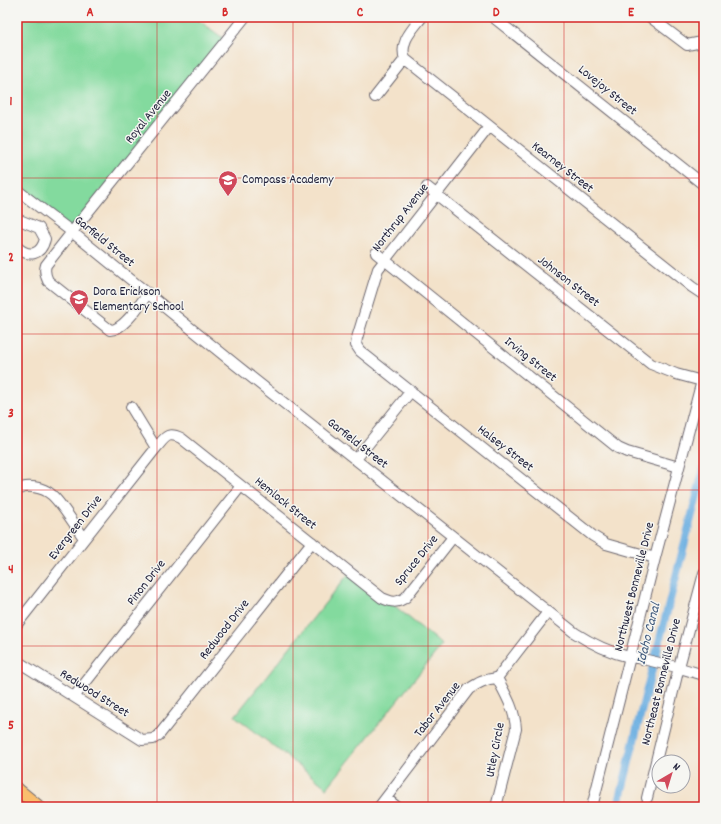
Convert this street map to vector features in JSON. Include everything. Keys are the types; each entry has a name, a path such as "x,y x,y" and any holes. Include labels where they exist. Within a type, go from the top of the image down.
{"main road":[{"path":"17,789 34,805"}],"street":[{"name":"Royal Avenue","path":"148,293 130,318 119,328 110,330 48,280 45,270 46,265 245,17"},
{"path":"375,97 405,59 403,52 404,42 422,17"},
{"name":"Lovejoy Street","path":"493,17 704,185"},
{"path":"650,17 687,45 703,41"},
{"name":"Kearney Street","path":"405,59 489,127 704,295"},
{"name":"Northrup Avenue","path":"357,338 378,269 489,127"},
{"name":"Johnson Street","path":"427,186 651,364 676,374 703,377"},
{"name":"Garfield Street","path":"17,190 72,232 236,365 575,633 588,642 608,651 665,664 704,675"},
{"path":"17,219 39,228 45,238 43,246 37,253 30,254 23,252 17,247"},
{"name":"Irving Street","path":"376,253 618,448 627,452 679,466"},
{"name":"Halsey Street","path":"357,338 356,345 360,351 593,536 606,544 655,558"},
{"name":"Northwest Bonneville Drive","path":"592,807 655,558 703,377"},
{"path":"356,459 411,391"},
{"path":"131,407 156,448"},
{"name":"Hemlock Street","path":"156,448 167,436 174,434 181,438 382,598 390,602 401,601"},
{"name":"Evergreen Drive","path":"17,624 156,448"},
{"name":"Pinon Drive","path":"74,697 241,486"},
{"path":"17,490 21,488 34,487 45,490 53,495 84,538"},
{"name":"Spruce Drive","path":"401,601 406,597 454,537"},
{"name":"Redwood Drive","path":"159,735 312,542"},
{"name":"Northeast Bonneville Drive","path":"647,798 704,573"},
{"path":"497,678 548,612"},
{"name":"Redwood Street","path":"17,662 142,740 148,741 159,735"},
{"name":"Tabor Avenue","path":"379,807 469,690 481,681 489,678 497,678"},
{"name":"Utley Circle","path":"496,807 516,729 515,717 509,700 497,678"},
{"path":"386,798 397,807"}],"green space":[{"path":"17,17 194,17 227,41 72,232 17,190"},
{"path":"350,572 390,602 442,645 327,788 235,716"}],"waterway":[{"name":"Idaho Canal","path":"618,807 704,468"}],"place":[{"name":"Compass Academy","path":"228,197"},
{"name":"Dora Erickson Elementary School","path":"79,316"}]}
